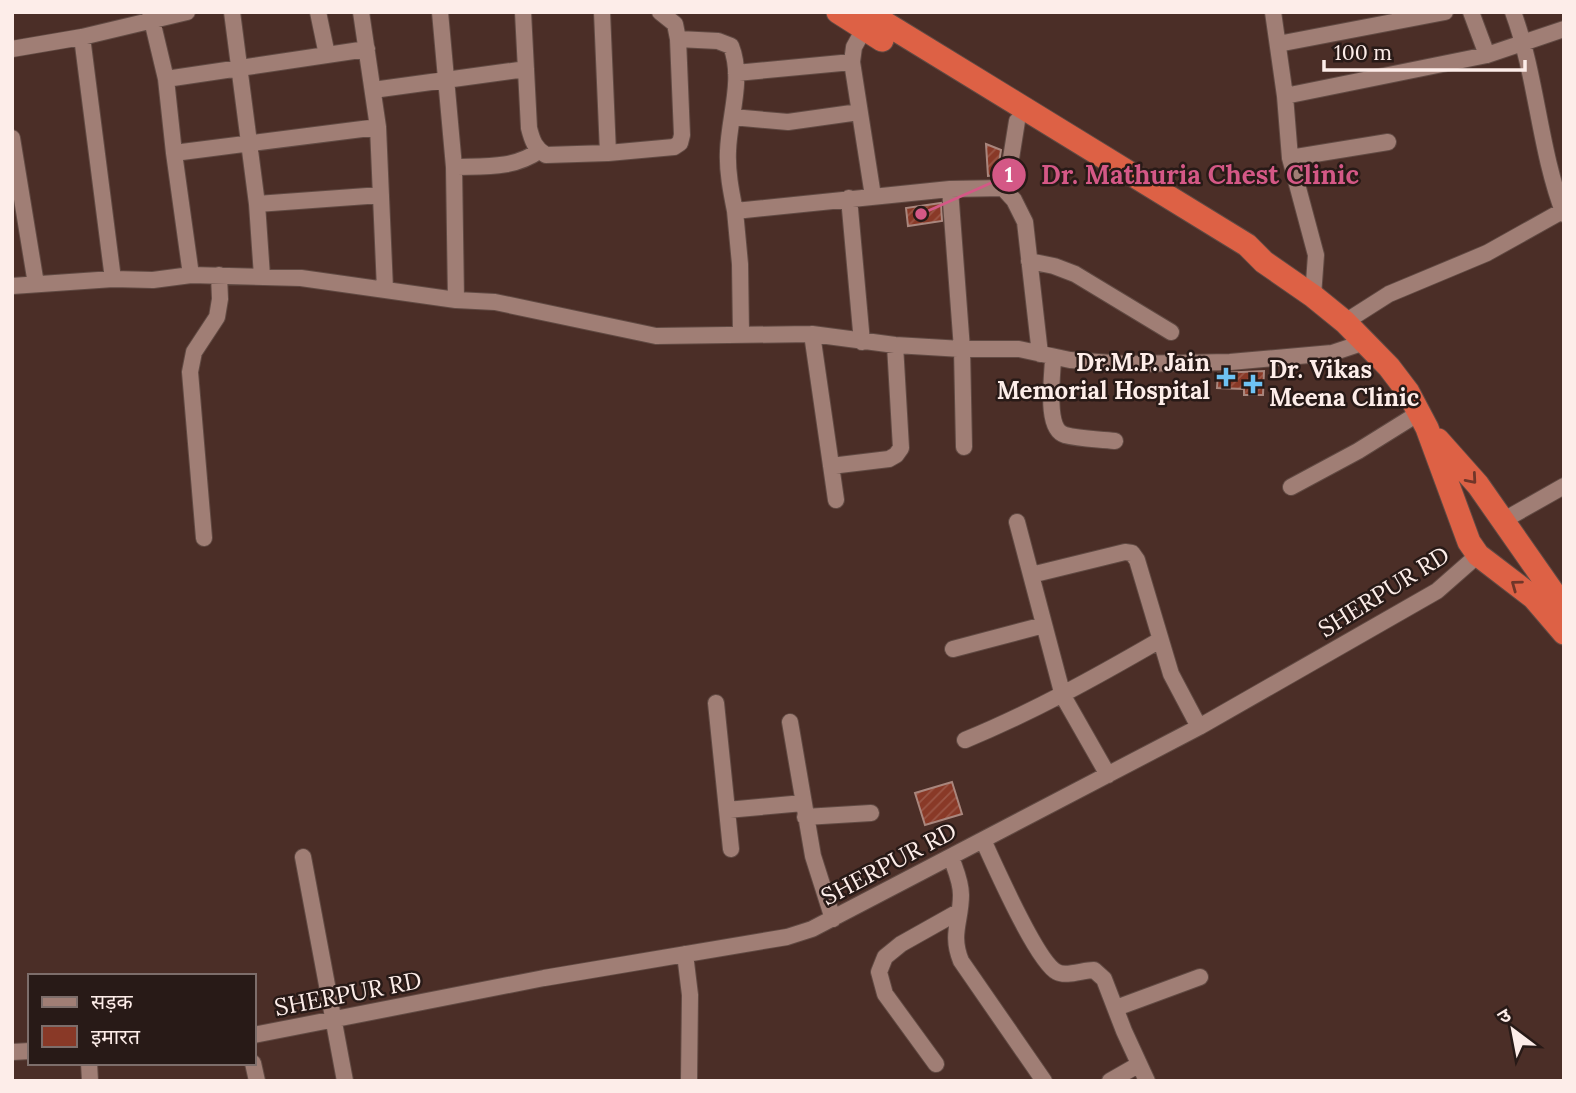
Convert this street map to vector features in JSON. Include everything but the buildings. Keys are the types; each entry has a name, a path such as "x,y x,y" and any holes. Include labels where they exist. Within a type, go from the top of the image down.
{"highway":[{"path":"838,12 869,17 1247,245 1264,262 1345,322 1389,367 1408,392 1423,420 1462,526 1478,555 1534,598 1564,633"},
{"path":"869,17 1017,121 1238,257 1264,262"},
{"path":"1423,420 1478,485 1564,608"}],"street":[{"path":"12,49 82,37 151,16 187,12"},
{"path":"232,12 257,204 262,276"},
{"path":"318,12 327,55"},
{"path":"361,12 378,127 385,289"},
{"path":"440,12 454,167 456,300"},
{"path":"523,12 529,128 539,151 546,155 608,153 674,147 680,143 682,135 678,39 675,24 660,12"},
{"path":"602,12 608,153"},
{"path":"1273,12 1285,96 1290,158 1316,255 1313,296"},
{"path":"1278,44 1445,12"},
{"path":"1471,12 1487,55"},
{"path":"1345,322 1388,294 1487,253 1563,212 1548,164 1525,44 1513,12"},
{"path":"151,16 166,79 191,275"},
{"path":"869,17 854,47 852,62 873,196"},
{"path":"1285,96 1487,55 1564,29"},
{"path":"82,37 113,279"},
{"path":"678,39 718,41 731,46 736,57 728,174 740,264 741,334"},
{"path":"166,79 367,49"},
{"path":"736,73 852,62"},
{"path":"373,90 526,69"},
{"path":"732,117 789,122 859,113"},
{"path":"1003,188 1008,177 1017,121"},
{"path":"174,153 378,127"},
{"path":"12,138 36,284"},
{"path":"1290,158 1388,142"},
{"path":"454,167 504,166 529,159 539,151"},
{"path":"735,211 950,188 1003,188 1014,200 1025,222 1055,428 1062,435 1115,441"},
{"path":"950,188 962,349 964,447"},
{"path":"257,204 381,195"},
{"path":"849,198 862,342"},
{"path":"1029,261 1075,274 1171,332"},
{"path":"12,286 113,279 153,280 191,275 302,278 456,300 495,302 656,336 812,334 895,345 1020,349 1046,355 1126,364 1230,362 1332,353 1365,342"},
{"path":"204,538 190,372 194,352 217,317 220,299 219,275"},
{"path":"812,334 836,500"},
{"path":"831,466 889,459 901,448 895,345"},
{"path":"1291,487 1423,420"},
{"path":"1504,520 1564,486"},
{"path":"1017,522 1063,696 1108,775"},
{"path":"1031,575 1125,552 1132,553 1137,560 1171,674 1199,727"},
{"name":"SHERPUR RD","path":"256,1035 544,978 787,937 834,919 1199,727 1437,591 1478,555"},
{"path":"953,649 1044,625"},
{"path":"965,740 1017,719 1063,696 1160,640"},
{"path":"716,704 731,849"},
{"path":"790,722 813,856 834,919"},
{"path":"727,810 871,813"},
{"path":"983,840 1014,905 1050,968 1061,974 1094,970 1104,979 1147,1081"},
{"path":"951,856 960,881 961,897 955,947 961,961 1044,1081"},
{"path":"303,857 345,1081"},
{"path":"936,1064 885,994 879,972 885,957 901,944 958,912"},
{"path":"685,954 690,995 689,1081"},
{"path":"1116,1007 1200,976"},
{"path":"1110,1081 1138,1065"}],"place":[{"name":"Dr. Mathuria Chest Clinic","path":"921,214"},
{"name":"Dr.M.P. Jain Memorial Hospital","path":"1226,377"},
{"name":"Dr. Vikas Meena Clinic","path":"1253,384"}]}
